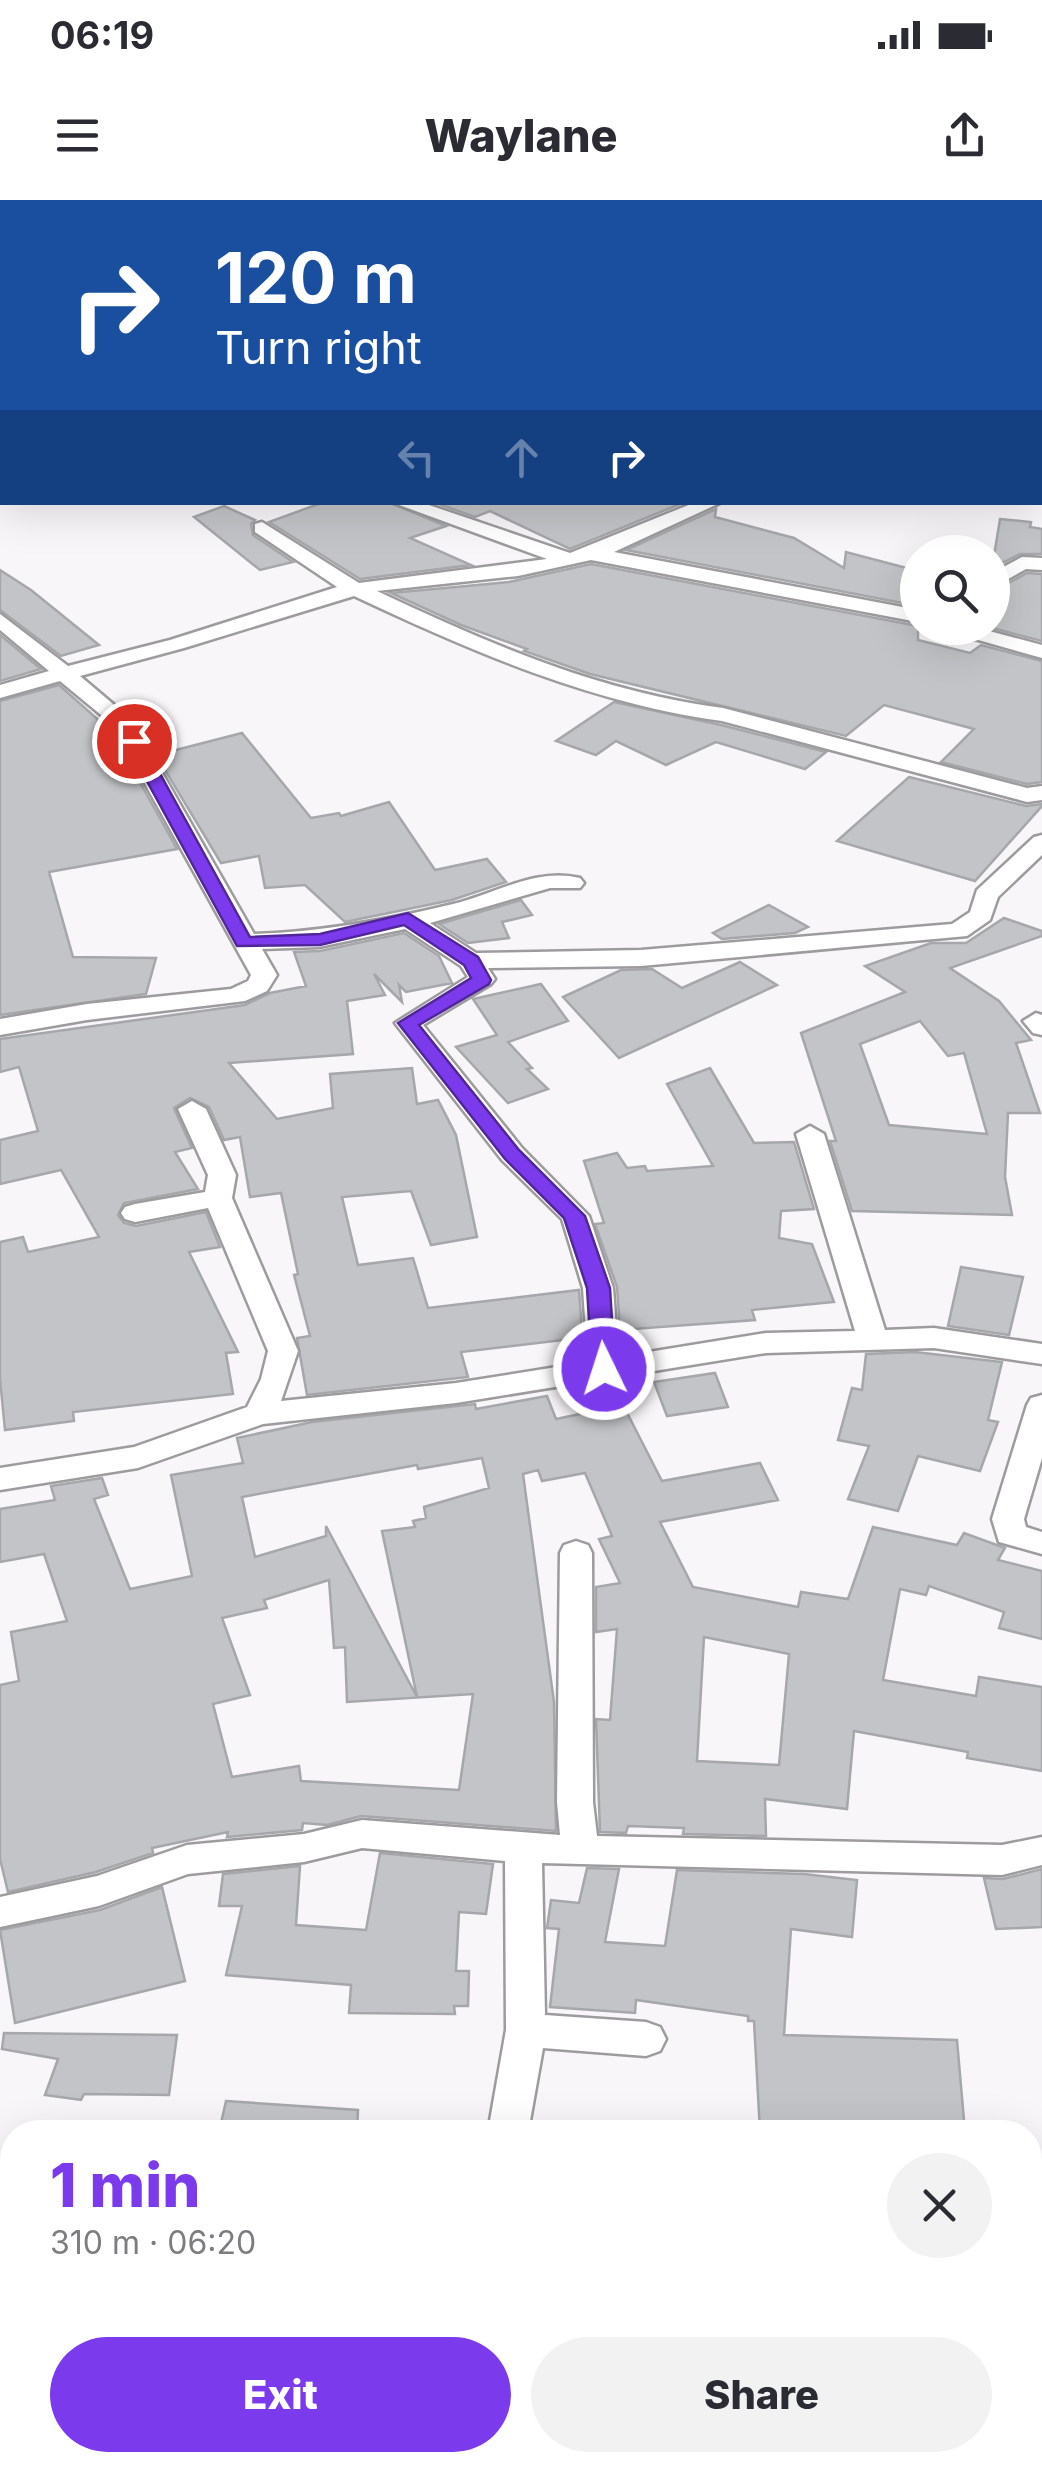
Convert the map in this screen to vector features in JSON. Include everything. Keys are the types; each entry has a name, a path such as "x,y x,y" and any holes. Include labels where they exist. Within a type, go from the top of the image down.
{"street":[{"path":"409,505 568,559"},
{"path":"0,692 62,671 112,662 291,603 434,576 541,566 593,554 706,505"},
{"path":"262,528 355,589 519,660 676,711 724,716 1037,794"},
{"path":"593,554 900,612"},
{"path":"1010,571 1022,563 1042,564"},
{"path":"0,620 121,720 264,975 258,986 236,996 86,1012 0,1027"},
{"path":"1010,643 1042,652"},
{"path":"471,961 641,958 958,930 982,915 986,895 1042,842"},
{"path":"244,942 320,940 462,909 548,880 572,883"},
{"path":"408,918 471,961 482,980 408,1023 512,1154 574,1216 598,1288 604,1369"},
{"path":"192,1109 222,1175 218,1198 283,1351 276,1379 259,1414"},
{"path":"810,1134 872,1336"},
{"path":"135,1213 218,1198"},
{"path":"0,1479 138,1457 259,1414 456,1393 766,1343 872,1336 934,1338 1042,1354"},
{"path":"1042,1405 1008,1519 1011,1534 1042,1543"},
{"path":"576,1553 575,1802 580,1850"},
{"path":"0,1912 98,1892 187,1860 304,1848 362,1834 580,1850 1002,1860 1042,1852"},
{"path":"510,2120 526,2030 523,1848"},
{"path":"526,2030 646,2039"}],"building":[{"path":"316,505 395,505 446,526 410,538 471,565 360,579 269,522"},
{"path":"441,505 678,505 570,549 490,511 475,517"},
{"path":"224,506 255,520 251,524 253,535 293,562 260,570 194,517"},
{"path":"716,509 715,517 794,538 844,568 846,552 900,566 900,603 626,550"},
{"path":"1000,519 1031,522 1030,527 1042,529 1042,554 1020,554 1010,559 1010,535 997,535"},
{"path":"591,564 900,623 900,645 938,645 970,653 981,645 1042,661 1042,782 1027,784 941,762 974,729 884,705 846,736 590,674 524,651 527,649 391,593 509,582"},
{"path":"0,570 99,645 61,656 0,610"},
{"path":"1027,573 1042,574 1042,641 1010,633 1010,582"},
{"path":"0,635 41,669 0,681"},
{"path":"59,685 112,732 177,849 49,872 73,957 156,958 146,994 0,1015 0,701"},
{"path":"614,702 826,752 805,769 716,742 666,765 616,741 596,755 556,741"},
{"path":"242,733 311,818 339,813 341,816 389,802 435,870 487,859 506,882 452,900 345,922 305,885 265,888 259,856 221,863 156,755"},
{"path":"909,777 1026,806 1042,806 975,881 837,841"},
{"path":"521,900 532,915 502,922 509,938 468,943 439,924"},
{"path":"769,905 808,927 795,933 722,939 713,933"},
{"path":"1004,918 1042,931 1042,936 950,968 999,1001 1031,1040 1016,1043 1040,1113 1008,1113 1005,1177 1012,1215 852,1211 830,1141 836,1141 801,1033 905,992 865,966 931,943 966,943","holes":["920,1021 948,1056 964,1053 987,1134 889,1125 860,1044"]},
{"path":"404,933 439,956 452,983 406,992 399,985 402,1002 374,974 385,995 347,1001 353,1054 229,1063 277,1119 333,1108 330,1074 412,1068 417,1104 438,1100 456,1135 477,1237 431,1245 411,1191 342,1197 358,1265 413,1258 428,1308 579,1290 582,1331 570,1332 572,1339 461,1352 468,1377 307,1395 297,1338 310,1336 294,1275 298,1274 281,1193 250,1197 240,1137 224,1140 209,1107 190,1098 174,1108 192,1148 175,1152 198,1189 124,1203 118,1215 124,1223 136,1226 206,1212 220,1247 189,1252 238,1352 226,1353 233,1394 73,1412 74,1421 5,1430 0,1379 0,1242 23,1237 28,1252 99,1237 61,1170 0,1184 0,1140 38,1131 19,1067 0,1072 0,1039 245,1005 270,993 306,986 294,952 320,951"},
{"path":"740,962 777,985 619,1058 563,997 621,970 652,969 682,988"},
{"path":"541,984 568,1021 508,1042 532,1068 527,1069 548,1089 508,1103 456,1047 497,1035 473,999"},
{"path":"710,1068 754,1143 794,1142 814,1209 781,1211 779,1238 812,1244 834,1302 752,1310 755,1320 620,1330 617,1287 595,1224 604,1223 584,1161 617,1153 627,1168 645,1166 647,1171 713,1166 667,1084"},
{"path":"961,1267 1023,1277 1009,1335 948,1326"},
{"path":"915,1352 1002,1362 988,1420 998,1422 980,1471 918,1456 898,1511 848,1499 869,1446 838,1440 852,1388 862,1390 866,1354"},
{"path":"715,1373 728,1407 667,1416 654,1382"},
{"path":"547,1396 556,1419 623,1405 662,1481 760,1463 778,1500 660,1522 693,1587 798,1607 801,1592 848,1599 873,1527 957,1545 964,1533 1005,1548 998,1560 1042,1571 1042,1639 999,1628 1004,1612 929,1586 926,1595 900,1589 883,1680 976,1696 979,1677 1042,1687 1042,1771 967,1758 968,1752 854,1731 847,1809 765,1799 766,1836 683,1834 684,1828 628,1826 626,1833 600,1832 596,1719 610,1720 617,1629 596,1632 596,1587 620,1583 599,1539 612,1536 585,1473 542,1481 538,1470 523,1474 554,1702 556,1831 361,1816 327,1825 303,1823 302,1830 227,1837 228,1832 152,1848 153,1853 96,1872 8,1892 0,1859 0,1685 19,1681 11,1632 67,1621 44,1554 0,1562 0,1509 55,1500 51,1486 102,1478 108,1495 94,1499 130,1589 192,1576 171,1475 243,1463 237,1438 312,1422 475,1404 476,1409","holes":["482,1458 489,1488 424,1507 426,1518 413,1521 415,1527 382,1531 417,1697 326,1526 326,1536 255,1557 242,1497 417,1465 418,1469","329,1580 334,1648 345,1647 347,1702 473,1694 459,1790 301,1781 299,1766 232,1777 213,1704 250,1695 222,1618 267,1608 264,1600","704,1637 789,1654 779,1765 697,1761"]},
{"path":"380,1853 493,1864 486,1914 459,1912 456,1971 469,1971 468,2006 454,2006 455,2014 349,2013 351,1985 226,1975 242,1906 219,1906 223,1874 300,1866 296,1925 366,1930"},
{"path":"587,1868 619,1869 605,1942 665,1946 677,1870 804,1874 857,1880 852,1937 791,1929 784,2035 957,2040 964,2120 759,2120 754,2021 748,2021 748,2016 636,2000 635,2013 550,2007 559,1929 547,1928 551,1900 579,1903"},
{"path":"1042,1869 1042,1927 996,1929 984,1878 1003,1879"},
{"path":"162,1887 185,1981 15,2023 0,1930 100,1910"},
{"path":"4,2033 177,2035 169,2095 84,2094 81,2100 45,2095 58,2059 2,2049"},
{"path":"226,2101 358,2110 358,2120 222,2120"}],"route":[{"path":"134,741 244,942 320,940 408,918 471,961 482,980 408,1023 512,1154 574,1216 598,1288 604,1369"}]}
